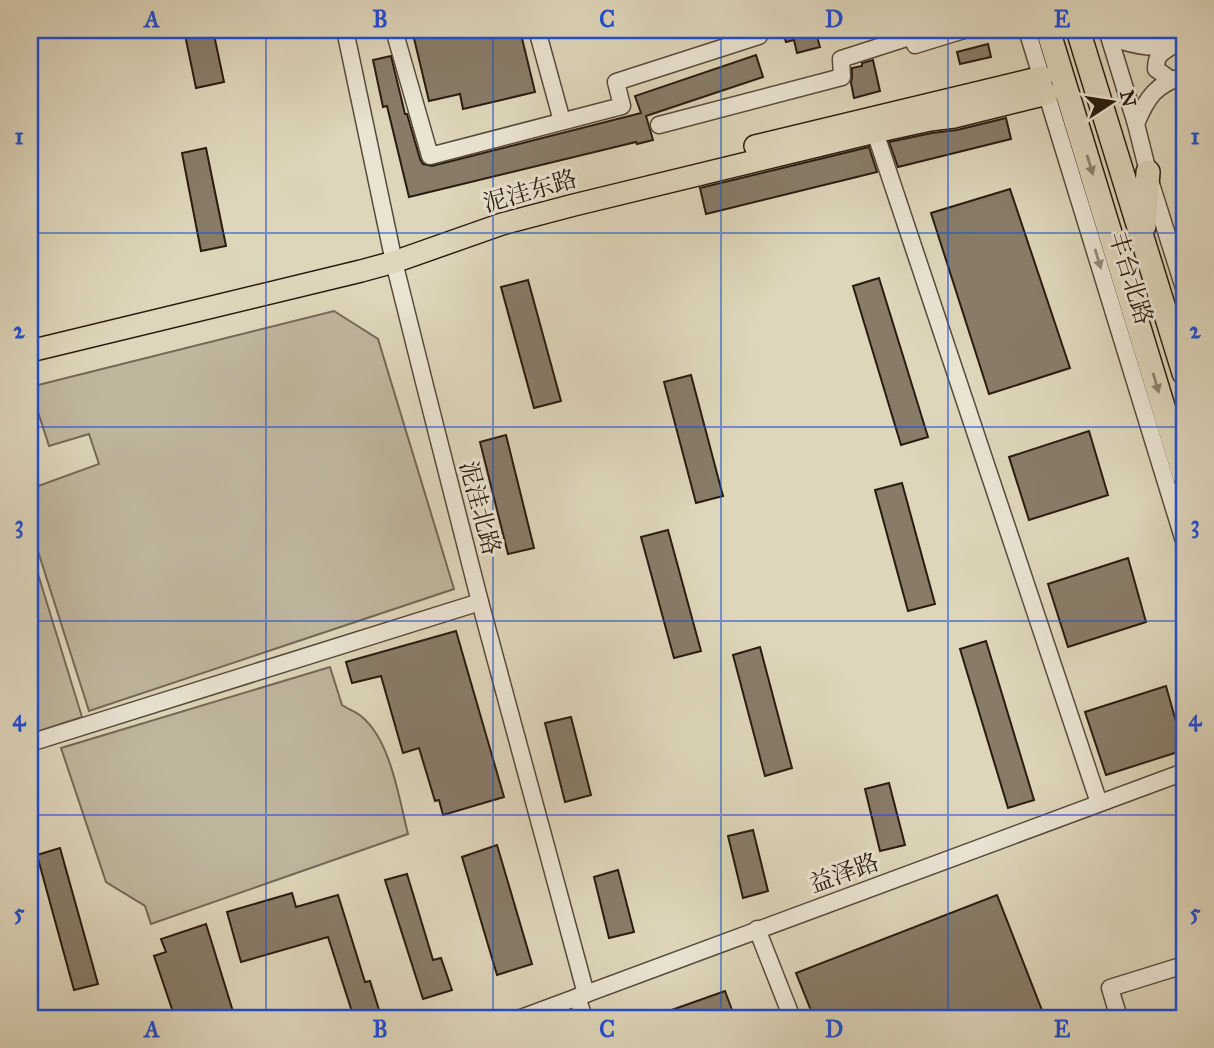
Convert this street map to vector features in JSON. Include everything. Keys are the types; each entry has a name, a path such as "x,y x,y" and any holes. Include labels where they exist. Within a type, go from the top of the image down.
{"highway":[{"name":"丰台北路","path":"1048,30 1184,475"},
{"name":"丰台北路","path":"1078,30 1184,373"},
{"path":"1143,240 1148,172"}],"main road":[{"name":"泥洼东路","path":"30,351 361,271 392,255 511,207 576,190 1005,86 1044,86"},
{"path":"930,120 1007,98 1010,93 1005,86"},
{"name":"泥洼东路","path":"30,337 392,255 574,205 875,132 954,117 1044,86"}],"street":[{"name":"泥洼北路","path":"345,30 392,255 582,996 584,1018"},
{"path":"394,30 430,156 622,106 616,82 759,36 757,30"},
{"path":"537,30 562,121"},
{"path":"659,125 842,77 841,59 913,36 915,45 964,30"},
{"name":"丰台北路","path":"1027,30 1184,541"},
{"path":"1108,33 1135,46 1153,47 1179,43"},
{"name":"丰台北路","path":"1108,33 1184,288"},
{"path":"1178,78 1156,69 1156,60 1159,55 1179,43"},
{"path":"1136,124 1143,106 1158,87 1178,78"},
{"path":"875,132 1099,803"},
{"path":"30,743 480,602"},
{"name":"益泽路","path":"520,1018 1184,772"},
{"path":"757,929 792,1018"},
{"path":"1119,1018 1110,988 1184,965"}],"shaded area":[{"path":"334,311 378,339 454,589 89,711 30,526 30,489 99,464 89,434 49,446 30,387"},
{"path":"30,548 82,717 30,734"},
{"path":"330,667 342,705 361,716 380,740 392,771 408,834 151,924 145,906 106,882 61,748"}],"building":[{"path":"184,30 213,30 224,82 196,88"},
{"path":"412,30 520,30 535,92 463,109 460,94 429,101"},
{"path":"782,30 815,30 820,47 797,53 794,40 786,42"},
{"path":"988,44 991,57 960,64 957,52"},
{"path":"756,55 763,77 646,116 653,140 409,197 387,106 383,107 373,60 391,56 405,114 420,159 423,164 432,166 641,113 635,96"},
{"path":"873,60 880,91 854,98 852,68"},
{"path":"1006,118 1011,139 898,167 889,142 957,130"},
{"path":"869,147 877,172 706,214 700,188"},
{"path":"206,148 226,246 201,251 182,153"},
{"path":"1010,189 1070,368 989,394 931,213"},
{"path":"879,278 928,437 901,445 853,286"},
{"path":"528,280 561,401 534,408 501,287"},
{"path":"691,375 723,496 696,503 664,382"},
{"path":"1089,431 1108,495 1029,520 1009,457"},
{"path":"506,435 534,548 508,554 480,442"},
{"path":"902,483 935,604 908,611 875,490"},
{"path":"668,530 701,651 674,658 641,537"},
{"path":"1128,558 1146,622 1068,647 1048,584"},
{"path":"456,631 504,797 443,815 439,800 435,801 419,748 403,753 381,676 352,683 346,662"},
{"path":"986,641 1034,800 1008,808 960,649"},
{"path":"760,647 792,768 765,776 733,655"},
{"path":"1166,686 1184,750 1106,775 1085,712"},
{"path":"571,717 591,795 565,802 545,723"},
{"path":"889,783 905,845 880,851 865,789"},
{"path":"753,830 768,891 743,898 728,836"},
{"path":"497,845 532,964 497,975 462,857"},
{"path":"60,848 98,984 74,990 37,855"},
{"path":"618,870 634,932 609,938 594,877"},
{"path":"407,874 433,960 441,958 452,990 423,999 385,880"},
{"path":"292,893 296,907 338,895 365,982 370,981 380,1013 354,1018 328,937 241,962 227,912"},
{"path":"997,895 1045,1018 814,1018 796,973"},
{"path":"206,924 235,1018 175,1018 154,956 166,952 161,939"},
{"path":"725,991 735,1018 652,1017"}]}
